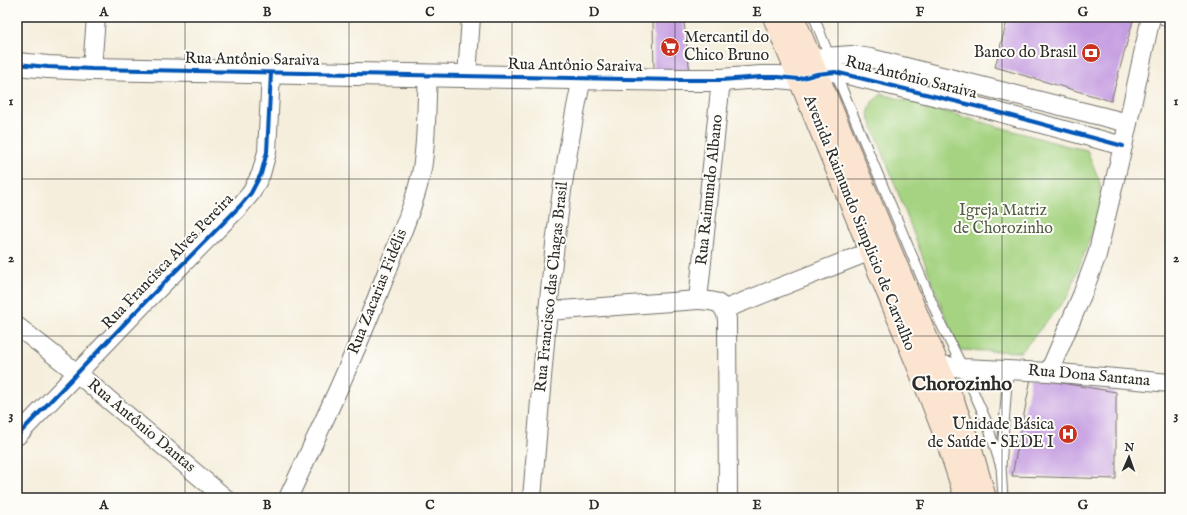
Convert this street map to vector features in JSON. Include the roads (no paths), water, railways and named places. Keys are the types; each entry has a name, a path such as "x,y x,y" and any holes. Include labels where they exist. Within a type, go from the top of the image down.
{"main road":[{"name":"Avenida Raimundo Simplicio de Carvalho","path":"774,17 809,69 933,352 971,450 984,498"},
{"name":"Avenida Raimundo Simplicio de Carvalho","path":"793,17 809,69 871,251 933,352 949,446 966,498"}],"street":[{"path":"92,69 96,17"},
{"path":"466,76 471,17"},
{"path":"1049,372 1082,295 1097,255 1123,146 1151,17"},
{"name":"Rua Antônio Saraiva","path":"17,64 92,69 721,80 809,69 852,55 991,87 1128,122"},
{"name":"Rua Antônio Saraiva","path":"809,69 983,108 1123,146"},
{"name":"Rua Francisca Alves Pereira","path":"17,436 251,193 260,174 267,152 271,73"},
{"name":"Rua Zacarias Fidélis","path":"288,498 337,392 384,280 415,198 422,170 425,142 428,75"},
{"name":"Rua Francisco das Chagas Brasil","path":"532,498 548,311 562,186 582,78"},
{"name":"Rua Raimundo Albano","path":"698,300 721,80"},
{"path":"983,108 991,87"},
{"path":"548,311 698,300 723,306 871,251"},
{"path":"723,306 727,318 728,498"},
{"name":"Rua Antônio Dantas","path":"17,326 77,372 225,498"},
{"name":"Rua Dona Santana","path":"933,352 963,368 1008,369 1170,383"}],"lane":[{"path":"814,17 809,69 963,368 986,420 1001,467"},
{"path":"933,352 941,324"},
{"path":"1003,498 1001,467 1008,369"}],"place":[{"name":"Mercantil do Chico Bruno","path":"670,47"},
{"name":"Banco do Brasil","path":"1091,53"},
{"name":"Unidade Básica de Saúde - SEDE I","path":"1068,434"}],"district":[{"name":"Chorozinho","path":"962,384"}],"park label":[{"name":"Igreja Matriz de Chorozinho","path":"1003,220"}]}
